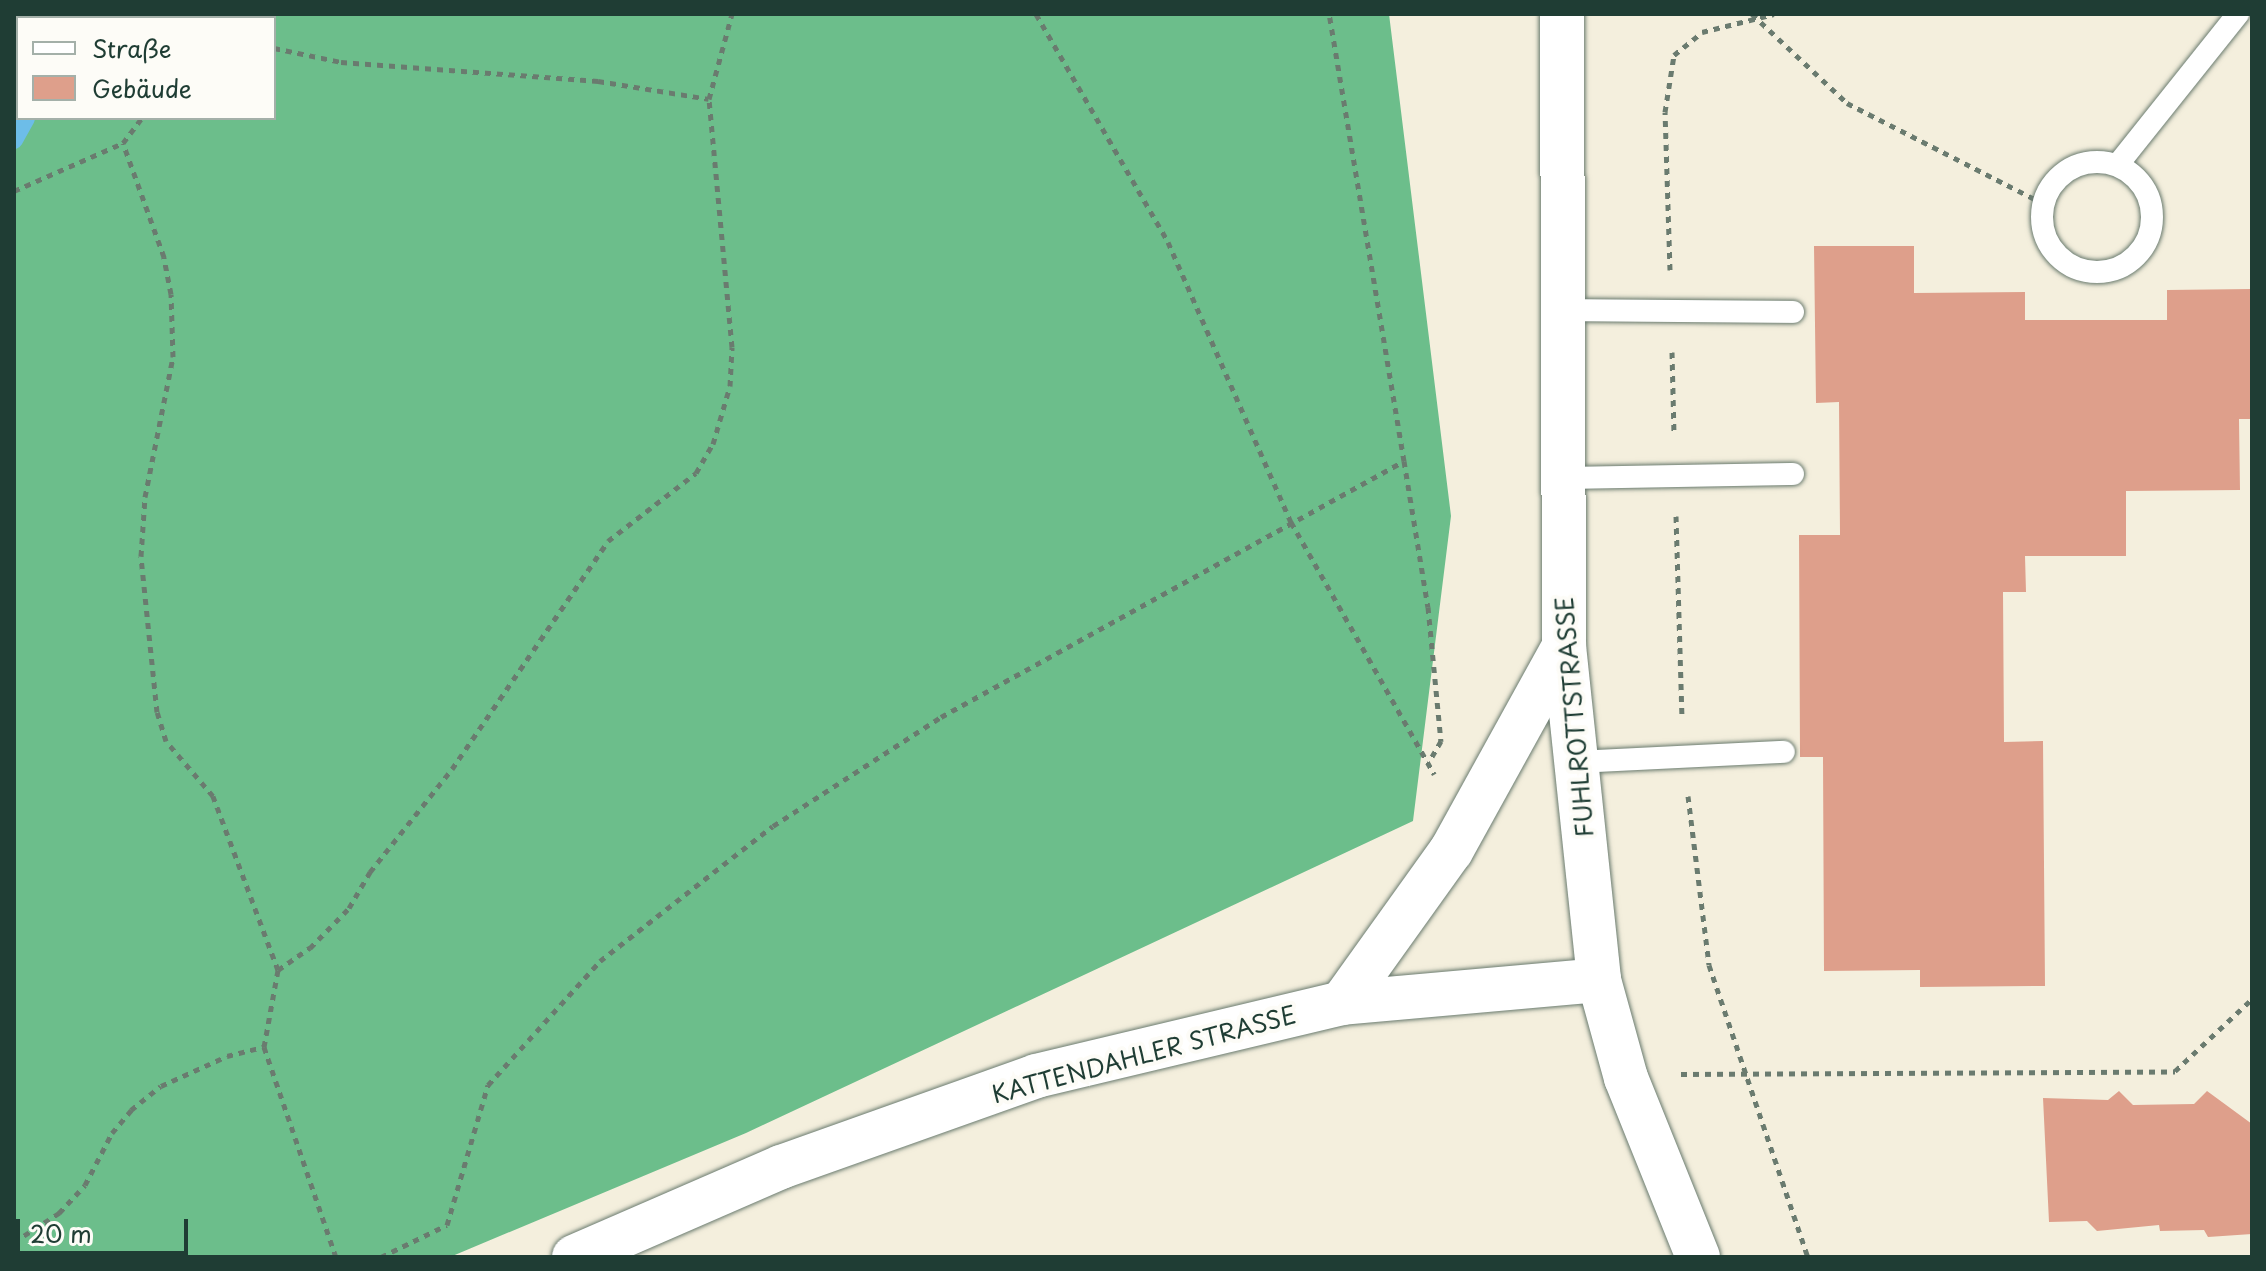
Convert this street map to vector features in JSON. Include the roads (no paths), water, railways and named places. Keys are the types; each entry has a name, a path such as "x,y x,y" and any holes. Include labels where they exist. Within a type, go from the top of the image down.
{"street":[{"name":"FUHLROTTSTRASSE","path":"1554,23 1563,310 1564,646 1599,980 1626,1078 1698,1257"},
{"path":"1342,1003 1460,833 1564,646"},
{"name":"KATTENDAHLER STRASSE","path":"574,1257 781,1167 1036,1076 1342,1003 1599,980"}],"lane":[{"path":"2119,163 2238,14"},
{"path":"2091,162 2119,163 2139,181 2150,204 2151,234 2133,259 2105,272 2079,270 2054,254 2042,231 2042,203 2062,173 2091,162"},
{"path":"1563,310 1793,312"},
{"path":"1563,478 1793,474"},
{"path":"1577,762 1683,754 1784,752"}],"waterway":[{"path":"14,140 25,120"}]}
